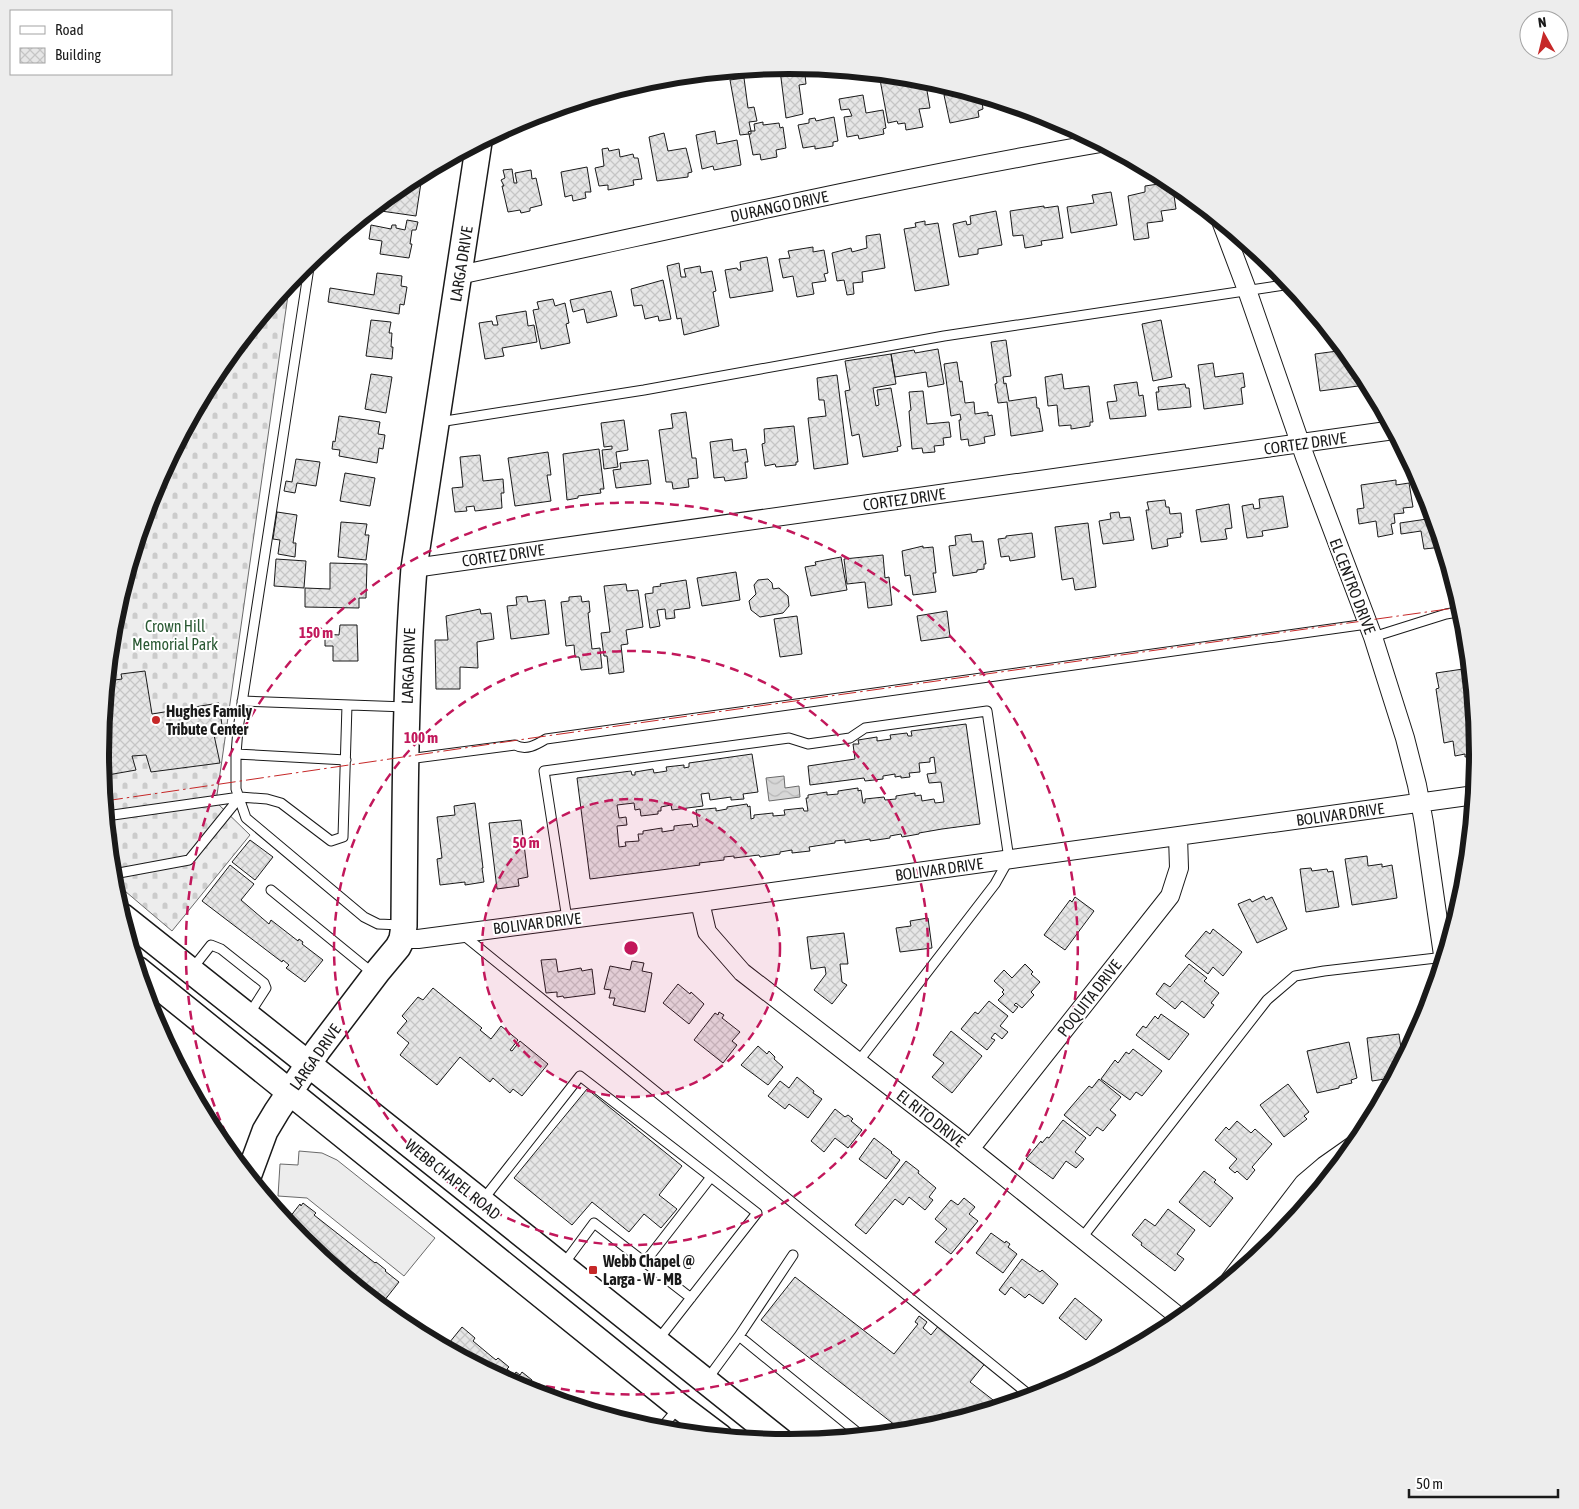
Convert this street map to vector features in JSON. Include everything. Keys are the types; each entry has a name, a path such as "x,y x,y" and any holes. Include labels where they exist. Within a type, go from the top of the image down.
{"main road":[{"name":"LARGA DRIVE","path":"250,1171 265,1131 309,1064 398,947 403,932 405,760 414,568 478,149"},
{"name":"WEBB CHAPEL ROAD","path":"130,923 772,1435"},
{"name":"WEBB CHAPEL ROAD","path":"146,977 711,1430"},
{"path":"542,1294 562,1267"}],"street":[{"name":"DURANGO DRIVE","path":"459,275 742,213 1034,154 1092,144"},
{"name":"EL CENTRO DRIVE","path":"1225,232 1300,444 1370,631 1405,738 1420,803 1442,946"},
{"name":"CORTEZ DRIVE","path":"414,568 1388,431"},
{"name":"BOLIVAR DRIVE","path":"403,932 418,939 1469,796"},
{"name":"POQUITA DRIVE","path":"970,1149 1170,896 1179,868 1178,836"},
{"name":"EL RITO DRIVE","path":"700,902 707,932 742,972 970,1149 1177,1315"},
{"path":"1247,1258 1304,1183 1341,1154"}],"lane":[{"path":"308,273 242,701 236,754 236,789 246,818 364,917 378,924 403,932"},
{"path":"436,422 644,390 944,336 1282,285"},
{"path":"405,760 515,745 520,748 530,748 546,739 1370,631 1455,612"},
{"path":"242,701 407,707"},
{"path":"112,815 240,797 267,798 281,803 331,842 343,837 347,705"},
{"path":"567,919 544,771 788,738 808,744 850,738 865,728 987,711 1009,859 995,884 858,1062"},
{"path":"236,754 346,760"},
{"path":"120,872 189,860 240,797"},
{"path":"272,890 375,975"},
{"path":"460,933 1026,1392"},
{"path":"190,971 211,945 221,949 264,983 266,988 248,1016"},
{"path":"1082,1238 1267,1000 1296,976 1438,960"},
{"path":"481,1202 580,1076 758,1213 656,1343"},
{"path":"645,1262 711,1177"},
{"path":"562,1267 594,1223 691,1298"},
{"path":"707,1383 793,1256"},
{"path":"739,1336 855,1432"},
{"path":"665,1423 680,1406"}],"green space":[{"name":"Crown Hill Memorial Park","path":"288,295 216,802 250,835 172,931 122,887 110,799 109,754 110,710 122,622 132,578 145,536 179,453 223,376 249,340"}],"shaded area":[{"path":"299,1151 322,1153 337,1160 435,1238 404,1276 307,1198 278,1196 280,1164 298,1165"}],"water":[{"path":"784,776 785,788 799,786 800,797 769,801 766,778"}],"building":[{"path":"781,74 805,74 806,84 799,85 803,114 786,118"},
{"path":"744,78 748,108 754,107 757,121 749,122 751,131 748,132 749,134 740,135 730,80"},
{"path":"880,80 927,88 930,108 919,109 923,127 906,130 905,123 898,124 897,121 888,123"},
{"path":"951,94 982,102 983,109 978,111 979,117 950,123 944,95"},
{"path":"863,95 866,113 883,110 886,128 883,129 884,134 859,139 858,135 847,137 844,117 852,116 849,109 841,110 839,99"},
{"path":"834,117 838,141 833,142 833,146 815,149 815,146 803,148 798,125 809,123 809,119 815,118 816,121"},
{"path":"763,122 763,125 779,123 780,128 783,127 786,148 776,150 777,157 761,160 760,154 753,155 749,134 751,134 751,131 755,131 754,124"},
{"path":"715,131 717,144 737,140 741,165 714,170 713,166 702,169 696,135"},
{"path":"664,133 668,151 686,148 692,172 688,173 688,177 657,181 649,137"},
{"path":"608,148 609,151 619,149 620,157 633,154 634,158 638,158 642,179 633,180 634,185 608,190 608,185 599,186 595,168 604,166 602,149"},
{"path":"587,167 591,192 585,192 586,198 573,201 572,195 565,197 561,172"},
{"path":"512,169 514,183 517,183 515,173 531,170 532,179 536,178 542,205 521,213 520,210 508,212 502,186 504,186 501,180 505,178 503,170"},
{"path":"421,182 416,216 381,211 381,209"},
{"path":"1161,184 1173,192 1176,209 1161,211 1163,221 1147,223 1149,238 1134,240 1128,196 1145,192 1145,186"},
{"path":"1111,192 1117,225 1071,233 1067,207 1094,203 1092,195"},
{"path":"1044,206 1044,208 1058,206 1063,238 1041,241 1042,245 1025,248 1023,235 1013,236 1010,211"},
{"path":"996,211 1002,245 978,249 978,254 959,257 953,224 966,221 967,225 971,224 970,216"},
{"path":"407,220 418,222 416,230 412,230 409,258 380,254 382,241 369,239 371,225 391,229 392,225 396,225 396,228 405,230"},
{"path":"925,221 925,225 938,223 949,285 915,291 904,229 916,227 915,223"},
{"path":"880,234 885,268 862,272 863,282 853,283 854,294 847,295 844,280 837,281 832,253 851,248 852,252 867,248 866,236"},
{"path":"813,247 813,252 824,250 828,273 824,274 826,281 812,283 814,294 797,297 793,276 783,278 779,259 790,258 788,251"},
{"path":"767,257 773,291 730,298 725,270 737,268 741,270 740,262"},
{"path":"679,263 681,277 686,277 684,269 700,266 701,273 712,271 716,291 713,292 719,326 684,335 681,318 677,319 667,266"},
{"path":"377,273 402,276 401,286 407,287 404,305 400,304 399,314 328,302 330,288 374,295"},
{"path":"663,280 671,319 659,321 658,316 645,319 642,305 634,306 631,289"},
{"path":"611,291 617,316 587,323 584,309 573,312 570,300"},
{"path":"553,299 555,306 565,303 569,323 566,324 570,343 541,349 533,310 539,309 537,302"},
{"path":"526,311 528,326 534,325 537,342 502,348 504,356 485,359 479,323 492,321 493,325 498,325 496,316"},
{"path":"371,320 391,322 389,333 392,333 392,359 366,356"},
{"path":"1161,320 1172,377 1153,381 1142,324"},
{"path":"1006,340 1011,376 1003,377 1009,401 1036,397 1043,431 1011,436 1007,402 998,403 991,342"},
{"path":"938,349 944,384 928,387 926,372 895,377 891,354 914,350 915,353"},
{"path":"1338,351 1362,386 1320,391 1315,354"},
{"path":"891,354 896,384 873,388 876,406 879,405 877,390 891,388 901,446 897,447 898,451 863,457 859,434 852,436 845,391 850,390 845,361"},
{"path":"957,362 965,403 974,402 975,414 988,412 988,416 992,415 995,435 984,437 985,443 969,446 968,439 961,440 960,414 951,416 944,364"},
{"path":"1213,363 1215,377 1243,373 1245,387 1241,388 1243,404 1204,409 1198,365"},
{"path":"371,374 392,377 386,413 365,409"},
{"path":"1062,374 1064,389 1089,386 1093,422 1090,422 1090,426 1071,429 1071,425 1059,426 1057,405 1048,406 1045,377"},
{"path":"837,375 848,464 814,469 808,418 826,416 824,400 819,400 817,378"},
{"path":"1137,382 1139,396 1143,395 1146,416 1110,419 1107,402 1117,401 1114,385"},
{"path":"1185,384 1186,388 1189,388 1191,407 1158,410 1156,392 1159,392 1158,387"},
{"path":"923,391 927,424 949,422 951,437 943,438 944,445 934,446 935,452 923,453 922,448 912,449 909,392"},
{"path":"686,412 692,458 696,458 698,478 688,479 689,487 673,489 672,482 666,482 659,430 673,428 671,414"},
{"path":"339,416 380,422 378,434 385,435 383,449 379,448 377,463 339,456 340,450 332,449"},
{"path":"624,420 628,450 616,452 618,467 604,469 602,450 612,449 612,446 604,447 601,423"},
{"path":"794,426 798,462 796,462 796,465 776,467 775,464 765,466 762,444 765,443 764,429"},
{"path":"732,439 733,451 746,449 748,462 745,462 747,478 725,481 724,477 714,478 710,442"},
{"path":"599,449 604,489 600,489 601,493 578,496 578,498 567,500 563,454"},
{"path":"548,452 551,475 547,475 551,501 515,506 508,458"},
{"path":"480,455 483,481 503,479 504,493 501,493 502,508 475,511 474,506 466,507 467,511 455,512 452,488 463,487 460,457"},
{"path":"296,459 320,462 316,486 297,483 295,493 284,491 286,481 292,482"},
{"path":"648,460 651,484 616,488 613,470 621,469 620,463"},
{"path":"345,473 375,478 370,506 340,501"},
{"path":"1396,480 1396,485 1409,483 1413,507 1403,508 1404,513 1394,514 1395,523 1391,524 1393,534 1378,537 1376,521 1359,524 1357,509 1364,508 1361,485"},
{"path":"1283,496 1288,527 1262,531 1263,536 1247,538 1242,506 1253,504 1254,509 1260,508 1259,499"},
{"path":"1165,500 1170,514 1181,513 1183,533 1180,533 1181,537 1167,539 1168,546 1152,549 1146,510 1149,510 1147,502"},
{"path":"1229,504 1232,528 1225,529 1227,539 1201,542 1196,510"},
{"path":"277,512 297,515 293,543 296,543 295,557 278,554 280,540 273,539"},
{"path":"1119,512 1120,518 1130,517 1134,540 1103,544 1099,521 1111,519 1110,513"},
{"path":"1427,517 1438,548 1424,549 1421,531 1401,534 1400,523 1427,519"},
{"path":"341,522 367,524 365,535 369,535 366,560 338,557"},
{"path":"1088,523 1096,587 1075,590 1073,578 1062,580 1055,527"},
{"path":"1032,533 1035,557 1010,561 1009,556 1001,557 998,539 1006,538 1006,536"},
{"path":"971,534 972,542 983,541 986,564 984,564 984,569 953,576 949,546 956,545 955,536"},
{"path":"923,546 923,548 933,547 936,573 933,573 936,592 913,595 910,575 905,576 902,551"},
{"path":"883,555 885,578 889,577 892,605 868,608 865,582 847,584 844,559"},
{"path":"841,557 847,590 811,596 805,567 816,565 815,562"},
{"path":"276,559 306,561 304,588 274,586"},
{"path":"330,563 367,564 366,598 359,598 359,608 305,607 305,588 330,589"},
{"path":"736,572 740,600 702,606 697,578"},
{"path":"768,579 772,583 773,589 779,588 788,596 789,606 783,613 760,617 751,610 749,601 756,594 754,585 758,580"},
{"path":"686,580 690,608 674,610 675,618 666,619 665,609 657,610 660,626 650,628 645,594 653,593 653,587 661,586 660,584"},
{"path":"626,584 627,591 638,590 643,627 626,630 628,644 621,645 624,672 609,674 601,633 610,632 604,586"},
{"path":"527,596 528,602 545,600 549,634 511,639 507,606 517,605 516,597"},
{"path":"581,596 582,602 589,601 590,612 588,613 592,649 600,648 602,668 581,670 579,657 575,657 574,645 566,646 561,602 569,601 569,597"},
{"path":"480,609 481,614 491,613 494,639 477,642 478,668 460,667 460,689 436,689 435,640 448,640 446,616"},
{"path":"947,611 950,637 921,641 917,616"},
{"path":"797,616 802,654 780,657 774,619"},
{"path":"340,625 357,625 358,661 333,661 333,646 325,646 325,634 339,635"},
{"path":"1464,669 1469,710 1470,756 1465,757 1465,754 1455,756 1453,741 1444,743 1436,689 1439,688 1436,673"},
{"path":"145,671 152,714 219,703 223,733 214,735 220,763 151,772 146,755 132,756 136,770 109,775 110,710 113,680 122,679 121,674"},
{"path":"966,724 980,824 902,837 901,834 870,841 870,839 845,843 845,840 835,841 835,843 809,847 810,851 792,853 792,850 760,857 759,855 734,858 734,856 724,857 724,860 699,863 700,865 590,879 577,778 631,771 632,775 635,775 635,772 653,769 654,773 667,771 666,767 684,765 684,768 689,767 689,763 752,754 758,792 743,794 744,799 731,800 731,797 710,800 709,793 701,794 703,806 672,810 671,805 661,807 661,811 658,811 658,814 641,816 640,809 635,810 634,803 617,805 619,818 626,817 627,825 617,826 619,847 626,846 625,842 639,841 638,834 643,834 643,831 662,828 662,832 674,830 674,826 692,824 693,827 698,826 696,810 716,808 716,811 747,804 748,807 750,806 751,819 754,818 754,815 773,813 773,816 785,815 784,810 803,808 804,811 808,811 806,798 808,798 808,795 827,792 827,795 838,794 838,791 858,788 858,791 861,790 863,803 865,803 865,799 884,797 885,800 896,799 896,796 915,793 915,796 921,795 922,801 934,799 935,803 944,802 941,782 929,783 927,774 936,773 934,757 930,758 930,762 919,763 920,772 909,773 910,777 895,777 895,774 883,776 883,779 865,781 864,778 810,785 808,766 855,759 853,744 859,744 858,740 877,737 877,741 891,739 890,735 907,733 908,736 912,736 911,731"},
{"path":"475,803 484,882 465,885 465,882 440,885 437,859 442,858 437,817 455,815 454,806"},
{"path":"521,820 528,877 518,879 519,886 497,889 489,823"},
{"path":"250,840 273,857 255,880 232,862"},
{"path":"1367,856 1368,866 1382,864 1382,867 1392,865 1397,898 1352,905 1345,859"},
{"path":"230,865 254,884 241,900 269,924 271,920 298,941 299,939 303,942 302,944 323,960 305,982 286,968 289,965 283,960 282,962 202,901"},
{"path":"1311,868 1312,871 1327,869 1328,872 1333,871 1339,907 1306,912 1300,869"},
{"path":"1264,896 1266,900 1272,897 1287,929 1257,943 1238,904 1250,899 1252,902"},
{"path":"1075,897 1094,911 1065,950 1044,935 1070,900 1072,902"},
{"path":"928,918 932,948 900,952 896,928 911,926 910,921"},
{"path":"1213,929 1242,952 1223,976 1213,967 1208,974 1185,956 1206,931 1210,934"},
{"path":"844,933 848,964 840,964 842,982 847,985 832,1004 814,990 826,974 825,967 811,969 807,937"},
{"path":"556,959 558,972 581,968 582,971 592,969 595,994 564,998 563,996 557,997 557,992 546,993 541,960"},
{"path":"632,961 644,963 642,971 652,973 645,1012 613,1005 615,998 609,998 611,990 604,989 610,966 630,970"},
{"path":"1025,964 1033,972 1031,974 1040,982 1031,992 1034,995 1022,1008 1016,1003 1014,1005 1018,1007 1013,1013 998,1000 1004,994 1002,992 1004,990 994,981 1004,970 1012,978"},
{"path":"1189,964 1207,978 1204,981 1219,993 1211,1003 1214,1005 1204,1018 1182,1001 1175,1009 1156,994 1164,983 1170,987"},
{"path":"678,984 690,994 691,992 704,1004 689,1024 663,1003"},
{"path":"433,988 482,1028 480,1030 491,1039 501,1026 518,1040 510,1050 512,1051 520,1041 548,1064 522,1096 513,1089 510,1093 493,1078 490,1082 460,1057 437,1085 400,1055 409,1043 397,1033 407,1021 402,1016 418,997 423,1000"},
{"path":"989,1001 1008,1016 1000,1026 1008,1032 1002,1039 995,1033 991,1038 995,1040 987,1050 961,1029 975,1012 978,1014"},
{"path":"719,1012 724,1015 722,1018 740,1032 732,1041 737,1045 723,1063 694,1040 715,1013 718,1015"},
{"path":"1161,1014 1189,1034 1169,1060 1136,1035 1143,1026 1146,1028 1155,1016 1158,1019"},
{"path":"951,1031 982,1056 952,1093 932,1077 944,1063 933,1055"},
{"path":"1399,1034 1402,1052 1389,1076 1385,1076 1385,1079 1372,1081 1367,1038"},
{"path":"1349,1042 1357,1078 1351,1080 1352,1083 1339,1086 1339,1088 1317,1093 1307,1051"},
{"path":"758,1046 767,1054 769,1051 775,1057 774,1059 783,1067 768,1085 741,1065"},
{"path":"1133,1049 1162,1071 1142,1096 1136,1092 1130,1100 1101,1079 1115,1060 1118,1063 1126,1052 1129,1054"},
{"path":"797,1077 822,1099 808,1118 789,1104 785,1109 768,1096 780,1081 789,1088"},
{"path":"1099,1079 1121,1097 1110,1110 1116,1115 1103,1131 1097,1127 1090,1136 1064,1115 1089,1086 1092,1088"},
{"path":"1288,1084 1309,1112 1304,1116 1307,1119 1284,1137 1260,1105"},
{"path":"587,1089 682,1166 659,1195 677,1209 661,1228 644,1214 629,1232 592,1202 572,1225 514,1178"},
{"path":"835,1109 845,1117 848,1115 853,1119 851,1121 862,1130 848,1148 835,1138 824,1152 811,1141"},
{"path":"1063,1120 1086,1138 1075,1152 1084,1159 1076,1168 1066,1161 1053,1179 1026,1159 1041,1141 1042,1143 1047,1137 1049,1138"},
{"path":"1237,1121 1251,1133 1255,1129 1272,1144 1252,1167 1255,1170 1247,1180 1237,1171 1235,1173 1229,1168 1237,1159 1215,1140 1226,1127 1229,1130"},
{"path":"874,1138 900,1160 886,1179 859,1159"},
{"path":"906,1161 936,1188 929,1197 933,1200 925,1210 909,1197 903,1205 895,1199 866,1234 855,1225"},
{"path":"1204,1171 1216,1180 1214,1182 1233,1198 1210,1227 1179,1202"},
{"path":"964,1198 975,1207 969,1214 978,1221 951,1254 935,1242 947,1229 935,1219 951,1200 958,1205"},
{"path":"303,1203 316,1213 314,1215 399,1282 384,1301 341,1266 308,1236 290,1217 300,1204 301,1206"},
{"path":"1168,1209 1195,1230 1177,1254 1184,1259 1175,1271 1141,1245 1142,1243 1132,1235 1145,1219 1155,1226"},
{"path":"991,1233 1005,1243 1006,1241 1010,1244 1008,1247 1017,1254 1003,1273 976,1253"},
{"path":"1022,1259 1040,1272 1042,1270 1058,1284 1043,1304 1029,1294 1025,1298 1011,1287 1005,1295 999,1290"},
{"path":"795,1277 894,1354 918,1324 915,1322 919,1316 927,1322 923,1328 931,1335 940,1324 987,1361 970,1382 996,1403 966,1412 896,1426 761,1320"},
{"path":"1075,1298 1102,1320 1086,1340 1059,1318"},
{"path":"462,1327 475,1338 473,1341 496,1360 498,1358 509,1367 507,1369 514,1375 516,1372 520,1375 522,1372 532,1380 531,1384 488,1365 448,1344"}],"power":[{"path":"110,800 532,738 1454,608"}],"place":[{"name":"Hughes Family Tribute Center","path":"156,720"},
{"name":"Webb Chapel @ Larga - W - MB","path":"593,1270"}]}
